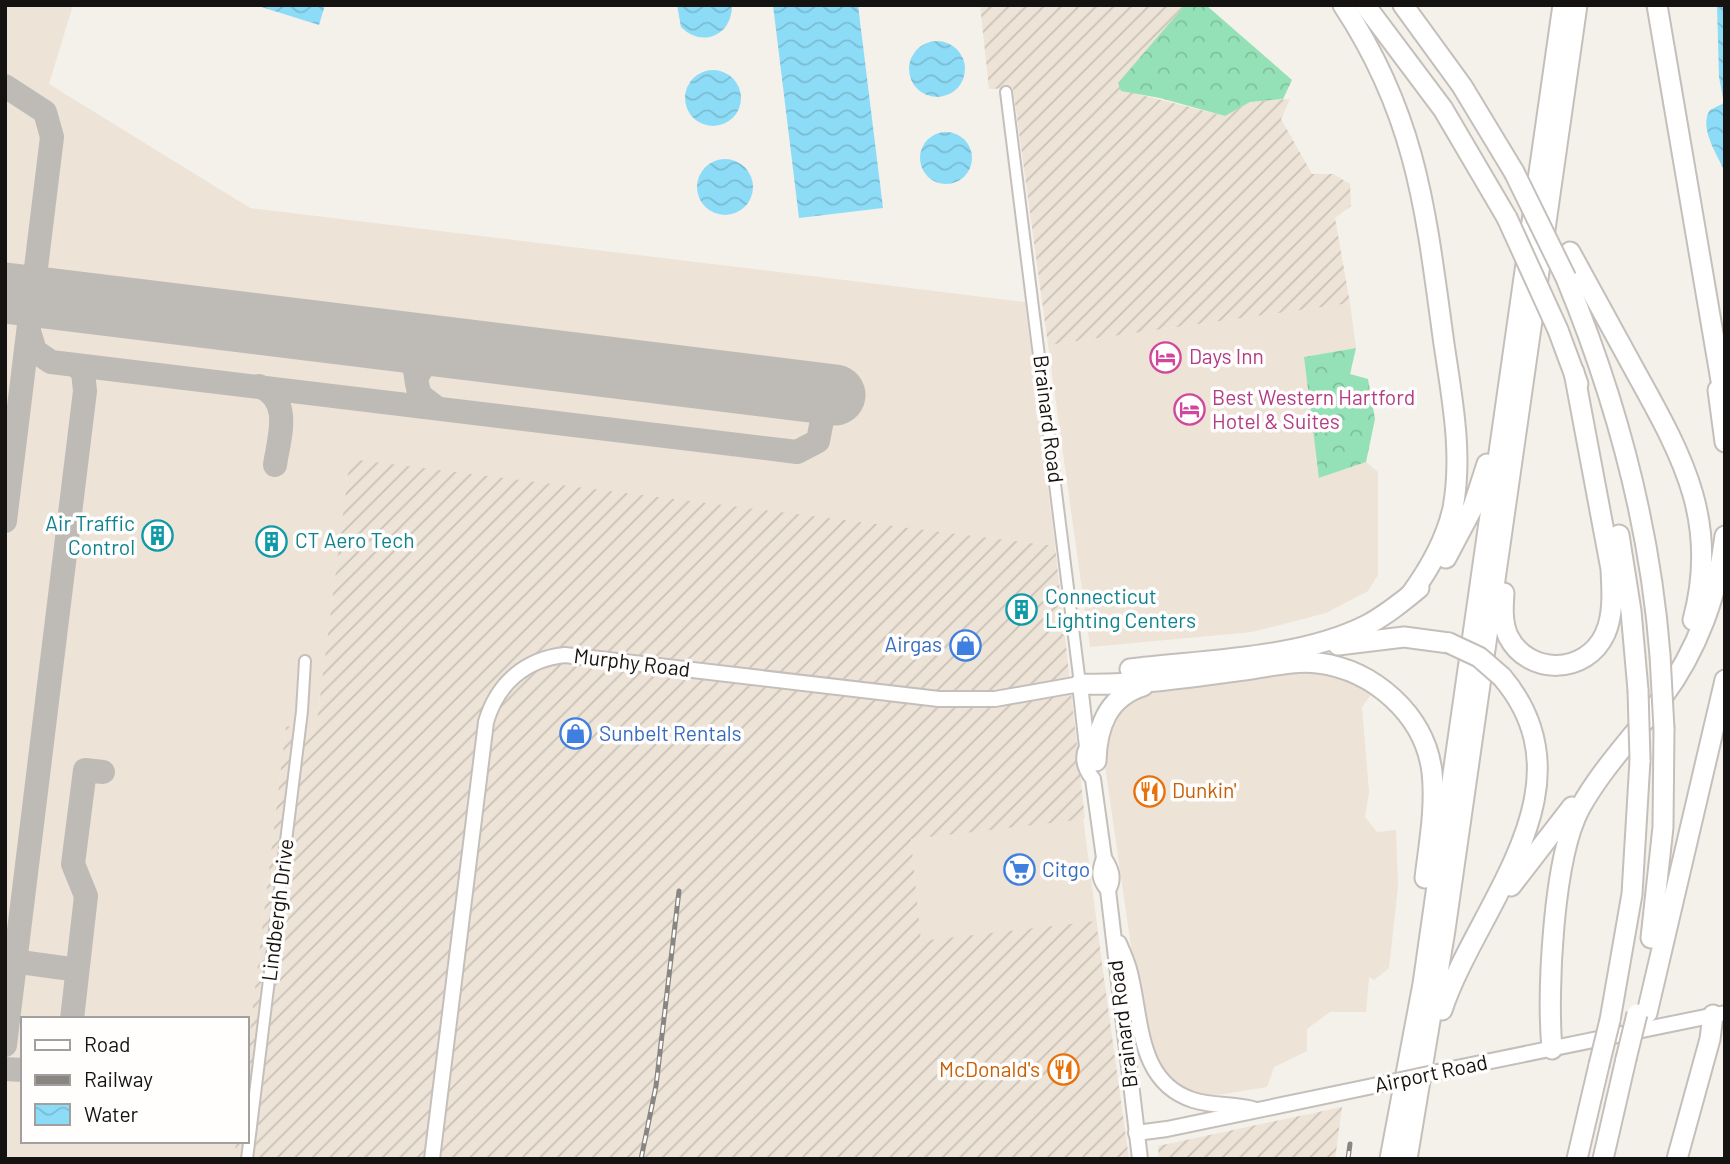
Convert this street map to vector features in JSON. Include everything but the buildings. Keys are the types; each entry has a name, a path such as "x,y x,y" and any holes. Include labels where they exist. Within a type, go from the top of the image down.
{"highway":[{"path":"1343,5 1386,80 1415,158 1426,214 1455,422 1457,472 1449,522 1436,556 1411,594"},
{"path":"1364,5 1437,100 1507,218 1574,372 1598,447 1618,530 1629,600 1638,690 1640,760 1632,894 1610,1020 1577,1159"},
{"path":"1403,5 1452,71 1499,146 1515,166 1566,278 1599,364 1630,472 1650,568 1660,655 1664,729 1661,853 1642,1014"},
{"path":"1409,1159 1441,955 1518,372 1563,5"},
{"path":"1390,1159 1411,1050 1577,5"},
{"path":"1657,5 1725,404"},
{"path":"1515,166 1522,166 1672,438 1688,473 1699,511 1702,569 1694,615 1681,655 1645,717"},
{"path":"1714,341 1725,442"},
{"path":"1278,650 1355,630 1385,615 1411,594 1444,560 1470,514 1485,473 1498,411 1518,372"},
{"path":"1518,372 1524,412 1508,538 1503,621 1518,650 1533,661 1554,666 1574,663 1596,648 1607,627 1611,603 1609,554 1574,372"},
{"path":"1491,912 1597,781 1679,673 1699,633 1714,589 1725,536"},
{"path":"1080,684 1107,672 1404,637 1449,643 1479,657 1502,677 1528,719 1536,755 1536,786 1525,836 1491,912 1456,971 1442,1010 1409,1159"},
{"path":"1080,684 1168,679 1297,663 1329,665 1358,675 1379,687 1410,719 1427,751 1433,789 1412,993 1411,1050"},
{"path":"1092,762 1103,719 1114,703 1132,690 1168,679"},
{"path":"1603,1159 1632,1058 1725,680"},
{"path":"1552,1049 1550,1004 1563,859 1576,817 1597,781"},
{"path":"1677,1159 1719,1014"}],"main road":[{"name":"Murphy Road","path":"432,1159 486,722 503,686 523,668 547,658 573,655 955,700 1003,698 1080,684"},
{"name":"Brainard Road","path":"1080,684 1104,858 1111,869 1112,881 1108,890 1111,923 1140,1159"},
{"path":"1111,923 1130,972 1145,1051 1159,1076 1175,1091 1193,1100 1256,1110"},
{"name":"Airport Road","path":"1136,1133 1167,1129 1719,1014"}],"street":[{"name":"Brainard Road","path":"1006,92 1080,684"},
{"name":"Lindbergh Drive","path":"247,1159 301,725 305,661"}],"shaded area":[{"path":"5,5 73,5 49,84 250,208 1025,302 1055,546 350,460 316,729 286,726 248,1048 248,1017 21,1017 21,1143 236,1143 234,1159 5,1159"},
{"path":"980,5 1185,5 1119,83 1121,90 1225,116 1250,102 1290,99 1281,119 1312,174 1333,174 1350,184 1351,206 1335,218 1350,303 1048,345 1013,88 989,89"},
{"path":"1350,303 1356,348 1305,357 1320,478 1366,462 1378,472 1378,575 1368,591 1326,613 1252,632 1090,647 1048,345"},
{"path":"350,459 1055,546 1085,819 911,839 921,941 1096,921 1129,1159 234,1159 236,1143 248,1143 248,1048 286,726 316,729"},
{"path":"1293,671 1313,671 1342,678 1362,684 1372,693 1362,707 1369,792 1365,817 1377,832 1396,830 1398,887 1389,968 1374,980 1369,977 1366,1012 1330,1012 1307,1029 1307,1051 1274,1067 1267,1087 1204,1097 1184,1090 1166,1078 1154,1060 1136,981 1102,745 1118,706 1146,691"},
{"path":"1083,817 1122,1117 921,942 911,839"},
{"path":"1342,1107 1335,1159 1159,1159 1158,1146"}],"green space":[{"path":"1185,5 1206,5 1292,80 1283,99 1250,102 1225,116 1160,98 1121,91 1118,83"},
{"path":"1356,348 1350,374 1368,379 1375,419 1366,462 1319,478 1304,357"}],"water":[{"path":"255,5 325,5 319,25"},
{"path":"677,5 732,5 731,16 727,24 714,36 698,37 681,27"},
{"path":"773,5 858,5 883,208 799,218"},
{"path":"1717,5 1725,5 1725,172 1710,141 1706,125 1710,110 1724,103 1719,77"},
{"path":"937,41 952,46 960,54 965,69 960,84 952,92 937,97 922,92 914,84 909,69 914,54 922,46"},
{"path":"713,70 728,75 736,83 741,98 736,113 728,121 713,126 698,121 690,113 685,98 690,83 698,75"},
{"path":"946,132 965,139 972,158 965,177 946,184 927,177 920,158 927,139"},
{"path":"725,159 740,164 748,172 753,187 748,202 740,210 725,215 710,210 702,202 697,187 702,172 710,164"}],"taxiway":[{"path":"5,86 45,112 52,137 5,521"},
{"path":"29,331 35,351 51,362 797,452 818,441 827,394"},
{"path":"391,340 401,346 411,358 420,395 437,408"},
{"path":"418,375 429,357 455,348"},
{"path":"5,1045 85,391 83,372 75,365"},
{"path":"259,386 270,392 280,410 281,431 275,465"},
{"path":"72,1017 86,896 73,864 85,770 103,772"},
{"path":"5,960 71,969"},
{"path":"5,1069 21,1070"}],"runway":[{"path":"5,293 835,395"}],"railway":[{"path":"641,1159 656,1086 679,891"},
{"path":"1348,1159 1350,1144"}],"place":[{"name":"Days Inn","path":"1166,357"},
{"name":"Best Western Hartford Hotel & Suites","path":"1189,410"},
{"name":"Air Traffic Control","path":"158,536"},
{"name":"CT Aero Tech","path":"272,541"},
{"name":"Connecticut Lighting Centers","path":"1022,609"},
{"name":"Airgas","path":"965,645"},
{"name":"Sunbelt Rentals","path":"576,734"},
{"name":"Dunkin'","path":"1149,791"},
{"name":"Citgo","path":"1019,870"},
{"name":"McDonald's","path":"1063,1070"}]}
